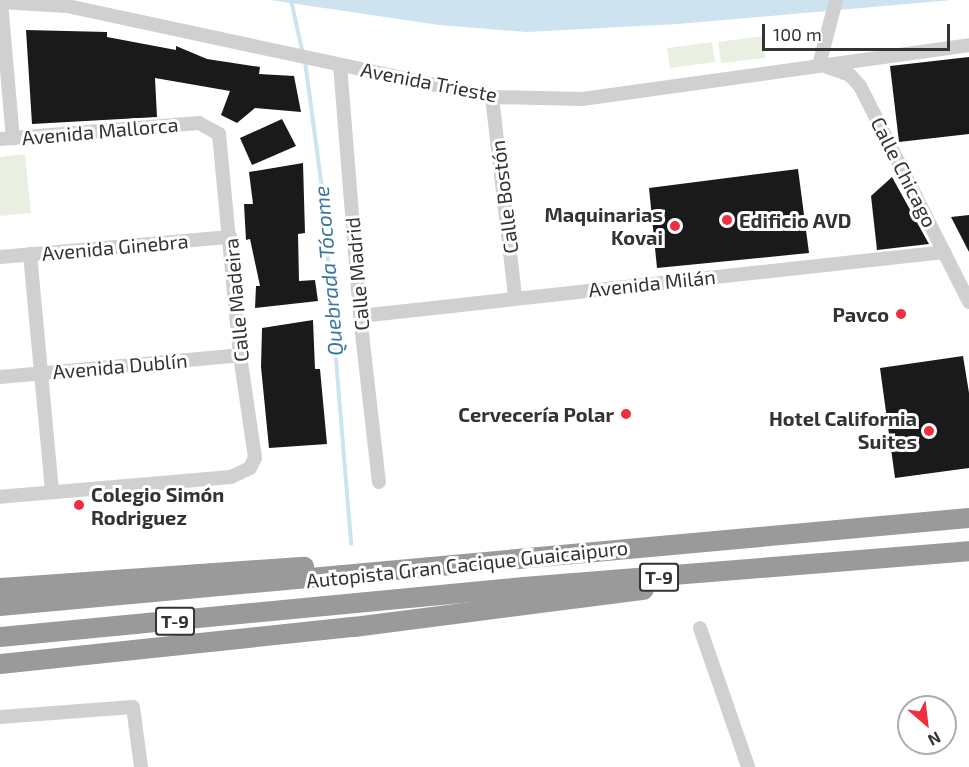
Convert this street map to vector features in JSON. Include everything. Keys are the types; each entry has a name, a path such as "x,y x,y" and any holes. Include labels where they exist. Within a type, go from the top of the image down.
{"highway":[{"name":"Autopista Gran Cacique Guaicaipuro","path":"0,606 363,575 594,550 968,518"},
{"name":"Autopista Gran Cacique Guaicaipuro","path":"0,637 740,568 969,551"},
{"path":"0,588 333,566 363,575"},
{"path":"0,669 81,657 635,592 740,568"},
{"path":"0,664 81,657"}],"street":[{"path":"819,64 830,31 836,0"},
{"path":"0,2 6,138"},
{"name":"Avenida Trieste","path":"0,2 67,6 492,97 582,99 819,64 969,45"},
{"name":"Calle Chicago","path":"819,64 850,75 860,86 968,298"},
{"name":"Calle Madrid","path":"340,65 360,316 379,482"},
{"name":"Calle Bostón","path":"492,97 515,297"},
{"name":"Avenida Mallorca","path":"6,138 199,123"},
{"name":"Calle Madeira","path":"52,492 231,477 250,468 255,458 240,355 221,140 214,129 199,123"},
{"name":"Avenida Ginebra","path":"0,257 230,237"},
{"name":"Avenida Milán","path":"360,316 515,297 945,252"},
{"path":"0,497 52,492 30,254"},
{"name":"Avenida Dublín","path":"0,377 240,355"},
{"path":"700,628 748,767"},
{"path":"0,717 134,707 141,767"}],"green space":[{"path":"763,36 765,58 721,63 718,42"},
{"path":"712,42 715,62 670,68 667,48"},
{"path":"25,154 31,213 0,216 0,157"}],"water":[{"path":"270,0 952,0 678,24 527,32 439,25"}],"building":[{"path":"26,30 107,32 107,37 176,50 176,46 207,59 260,67 259,74 294,76 301,112 255,108 237,123 221,115 230,91 155,78 157,117 32,124"},
{"path":"969,57 969,134 899,142 890,66"},
{"path":"282,119 296,146 252,165 240,138"},
{"path":"303,163 305,233 298,234 299,281 315,280 318,301 255,308 256,286 260,286 250,239 246,240 244,204 253,204 249,172"},
{"path":"798,169 809,253 657,268 649,188"},
{"path":"892,177 929,244 877,250 871,196"},
{"path":"969,215 969,252 951,217"},
{"path":"313,320 315,369 320,369 327,444 269,448 261,367 262,328"},
{"name":"Hotel California Suites","path":"963,356 969,393 969,468 895,478 880,368"}],"waterway":[{"name":"Quebrada Tócome","path":"291,0 303,54"},
{"name":"Quebrada Tócome","path":"305,61 322,189 351,544"}],"place":[{"name":"Edificio AVD","path":"727,220"},
{"name":"Maquinarias Kovai","path":"675,226"},
{"name":"Pavco","path":"901,314"},
{"name":"Cervecería Polar","path":"626,414"},
{"name":"Hotel California Suites","path":"929,431"},
{"name":"Colegio Simón Rodriguez","path":"79,505"}]}
